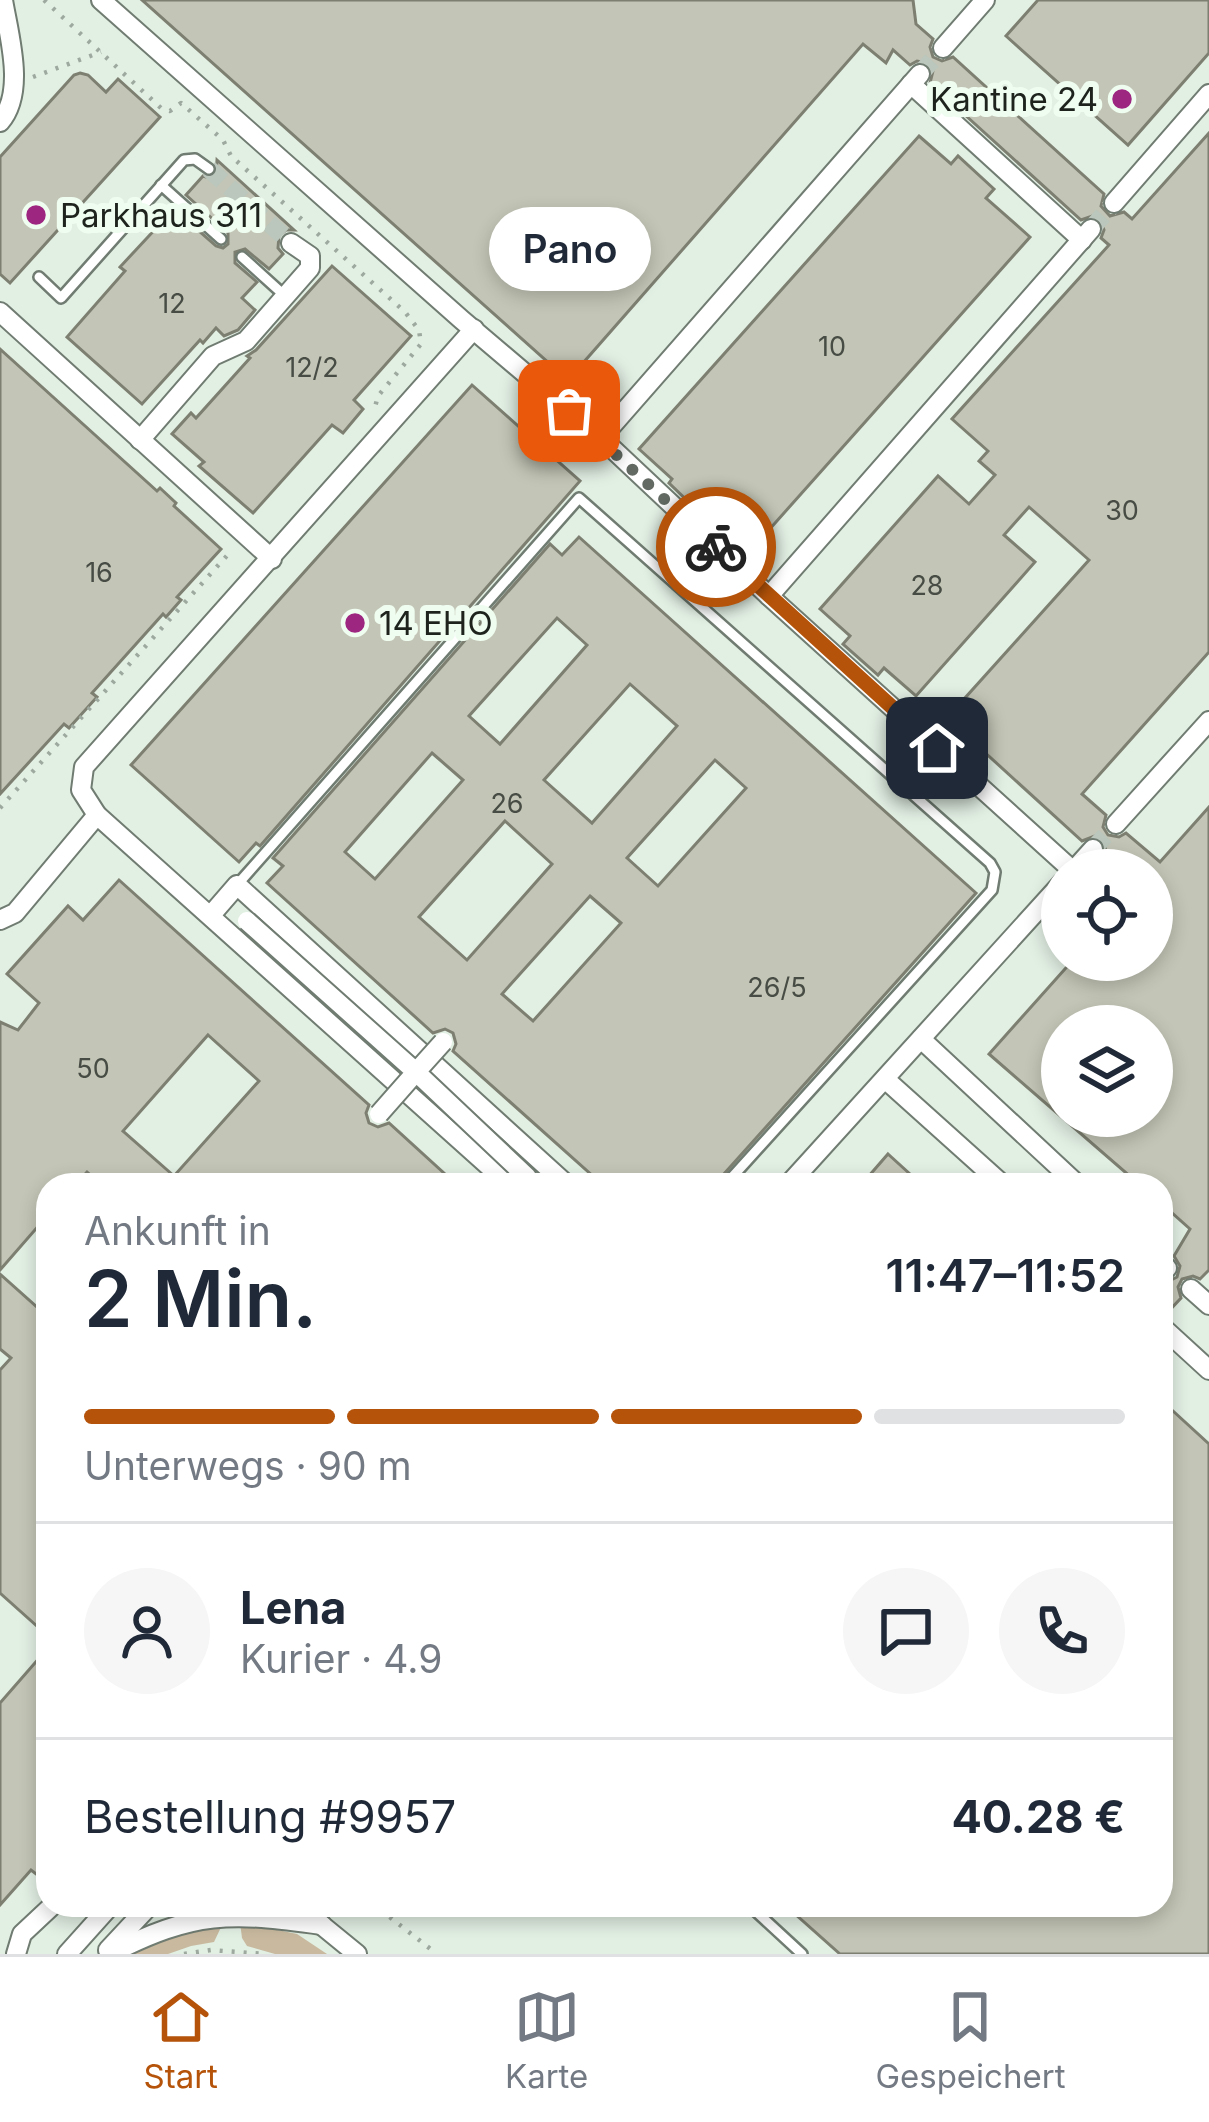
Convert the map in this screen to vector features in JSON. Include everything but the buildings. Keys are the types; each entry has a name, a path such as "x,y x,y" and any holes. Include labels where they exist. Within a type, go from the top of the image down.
{"street":[{"path":"0,122 9,112 14,79 4,0"},
{"path":"101,0 601,439 1050,849"},
{"path":"943,48 986,0"},
{"path":"601,439 916,79 1086,234 769,596"},
{"path":"1114,203 1209,94"},
{"path":"140,440 213,356 246,341 310,268 310,256 292,243"},
{"path":"0,312 272,560"},
{"path":"474,329 84,767 81,790 98,815 224,900 553,1173"},
{"path":"1116,824 1209,722"},
{"path":"0,920 15,913 98,815"},
{"path":"224,900 523,1173"},
{"path":"224,900 498,1173"},
{"path":"799,1173 1041,907"},
{"path":"920,1040 1065,1173"},
{"path":"379,1114 443,1042"},
{"path":"885,1079 990,1173"},
{"path":"1191,1289 1209,1305"},
{"path":"1173,1337 1209,1370"},
{"path":"16,1954 22,1934 40,1917"},
{"path":"67,1954 100,1917"},
{"path":"107,1954 139,1917"},
{"path":"107,1954 166,1928 208,1918 265,1917 322,1925"},
{"path":"312,1917 357,1954"},
{"path":"0,1944 6,1954"}],"lane":[{"path":"39,278 61,298 184,160 195,159 209,169"},
{"path":"161,185 220,239"},
{"path":"242,257 284,296"},
{"path":"224,900 579,498 995,872 992,890 735,1173"},
{"path":"761,1917 802,1954"}],"path":[{"path":"44,0 161,108 170,111 181,103 223,140 231,156 405,311 419,330 421,344 378,395 372,416"},
{"path":"37,76 100,52"},
{"path":"0,808 245,536"},
{"path":"390,1917 437,1954"},
{"path":"184,1954 264,1954"}],"shaded area":[{"path":"240,1922 297,1934 327,1954 275,1954 247,1946"},
{"path":"223,1923 214,1942 168,1954 127,1954 163,1937"}],"tunnel":[{"path":"920,74 943,48"},
{"path":"209,169 291,243"},
{"path":"1091,229 1114,203"},
{"path":"1093,849 1116,824"}],"way so far":[{"path":"569,411 716,547"}],"place":[{"name":"Kantine 24","path":"1122,99"},
{"name":"Parkhaus 311","path":"36,215"},
{"name":"Pano","path":"569,411"},
{"name":"14 EHO","path":"355,623"}],"route":[{"path":"716,547 937,748"}]}
